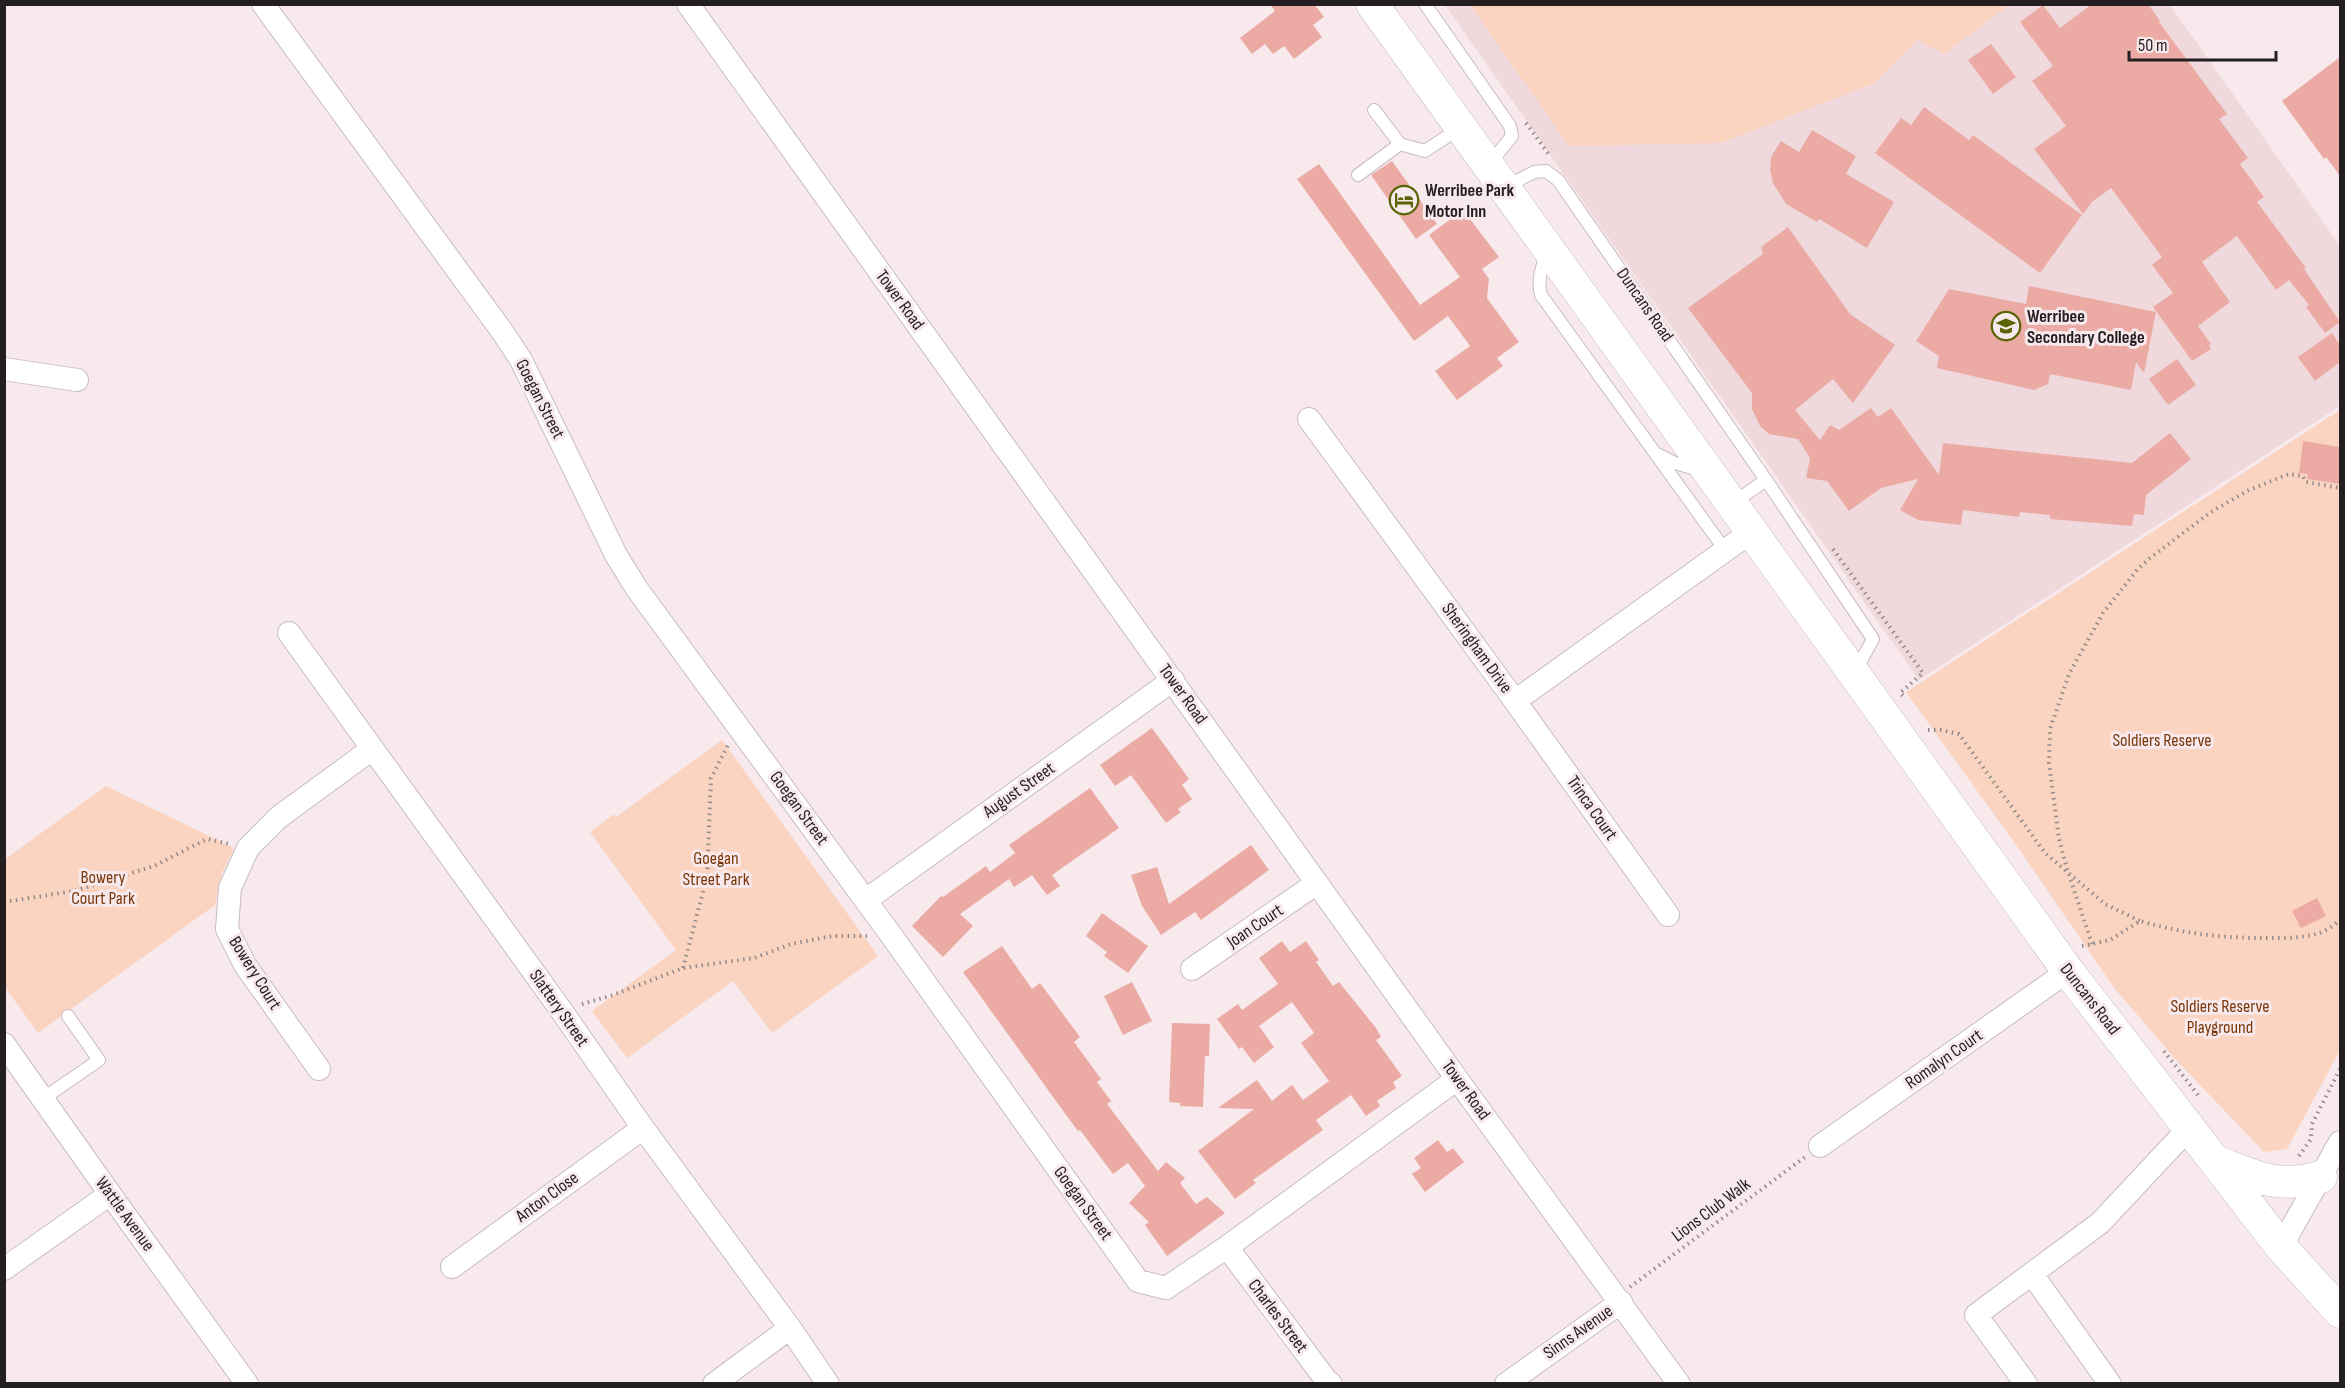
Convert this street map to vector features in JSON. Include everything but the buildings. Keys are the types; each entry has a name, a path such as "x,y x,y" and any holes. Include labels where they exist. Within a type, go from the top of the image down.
{"main road":[{"name":"Duncans Road","path":"1372,4 1854,674 2079,957 2189,1128 2281,1247 2340,1312"},
{"path":"2214,1161 2253,1176 2280,1183 2299,1183 2309,1168"}],"street":[{"name":"Goegan Street","path":"263,4 521,360 616,555 637,589 866,900 1138,1281 1166,1288 1227,1247 1457,1079"},
{"name":"Tower Road","path":"688,4 1457,1079 1679,1383"},
{"path":"4,369 77,380"},
{"name":"Sheringham Drive","path":"1309,419 1515,701 1751,532"},
{"name":"Slattery Street","path":"289,633 561,1010 642,1128 828,1383"},
{"name":"August Street","path":"866,900 1173,680"},
{"name":"Trinca Court","path":"1515,701 1668,915"},
{"name":"Bowery Court","path":"319,1069 245,965 227,929 230,888 249,848 279,817 372,749"},
{"name":"Joan Court","path":"1192,969 1317,883"},
{"name":"Romalyn Court","path":"1820,1146 2079,957"},
{"name":"Wattle Avenue","path":"4,1044 247,1383"},
{"name":"Anton Close","path":"452,1267 642,1128"},
{"path":"2026,1383 1976,1315 2100,1223 2189,1128"},
{"path":"2281,1247 2309,1168 2340,1142"},
{"path":"4,1269 110,1194"},
{"name":"Charles Street","path":"1227,1247 1326,1380 1331,1383"},
{"path":"2032,1274 2110,1383"},
{"name":"Sinns Avenue","path":"1506,1383 1619,1299"},
{"path":"714,1383 790,1328"}],"lane":[{"path":"1425,4 1510,126 1512,136 1496,177"},
{"path":"1374,110 1400,144 1425,151 1460,128"},
{"path":"1358,175 1400,144"},
{"name":"Duncans Road","path":"1496,177 1546,171 1558,180 1873,639 1854,674"},
{"path":"1548,249 1539,277 1541,295 1725,550"},
{"path":"1650,447 1675,463 1709,473"},
{"path":"1732,504 1766,480"},
{"path":"44,1098 99,1060 68,1016"}],"path":[{"path":"2092,944 2059,839 2049,763 2050,729 2069,674 2103,613 2137,570 2211,512 2249,490 2289,474 2303,476 2306,482 2340,488"},
{"path":"683,968 707,877 711,778 740,726"},
{"path":"1928,730 1959,734 2045,853 2105,904 2140,921 2178,932 2207,936 2267,938 2316,934 2326,931 2340,921"},
{"path":"4,902 74,891 154,866 207,839 249,848"},
{"path":"2079,957 2092,944 2110,940 2140,921"},
{"path":"561,1010 613,995 683,968 754,958 791,944 832,936 891,935"},
{"path":"2158,1045 2200,1097"},
{"path":"2309,1168 2312,1124 2340,1069"},
{"name":"Lions Club Walk","path":"1619,1299 1820,1146"}],"shaded area":[{"name":"Werribee Secondary College","path":"1445,5 2170,5 2340,246 2340,406 1919,680"}],"green space":[{"path":"1470,5 2009,5 1944,54 1918,40 1875,83 1721,143 1569,146"},
{"name":"Soldiers Reserve","path":"2340,410 2340,1050 2287,1149 2264,1152 2178,1062 2115,989 2019,849 1906,692"},
{"name":"Goegan Street Park","path":"722,740 878,956 772,1033 733,981 627,1058 592,1011 676,950 590,832 614,814 616,817"},
{"name":"Bowery Court Park","path":"106,786 234,848 222,873 215,905 38,1033 5,987 4,860"}],"place":[{"name":"Werribee Park Motor Inn","path":"1404,200"},
{"name":"Werribee Secondary College","path":"2006,326"}],"park label":[{"name":"Soldiers Reserve Playground","path":"2220,1016"}]}
